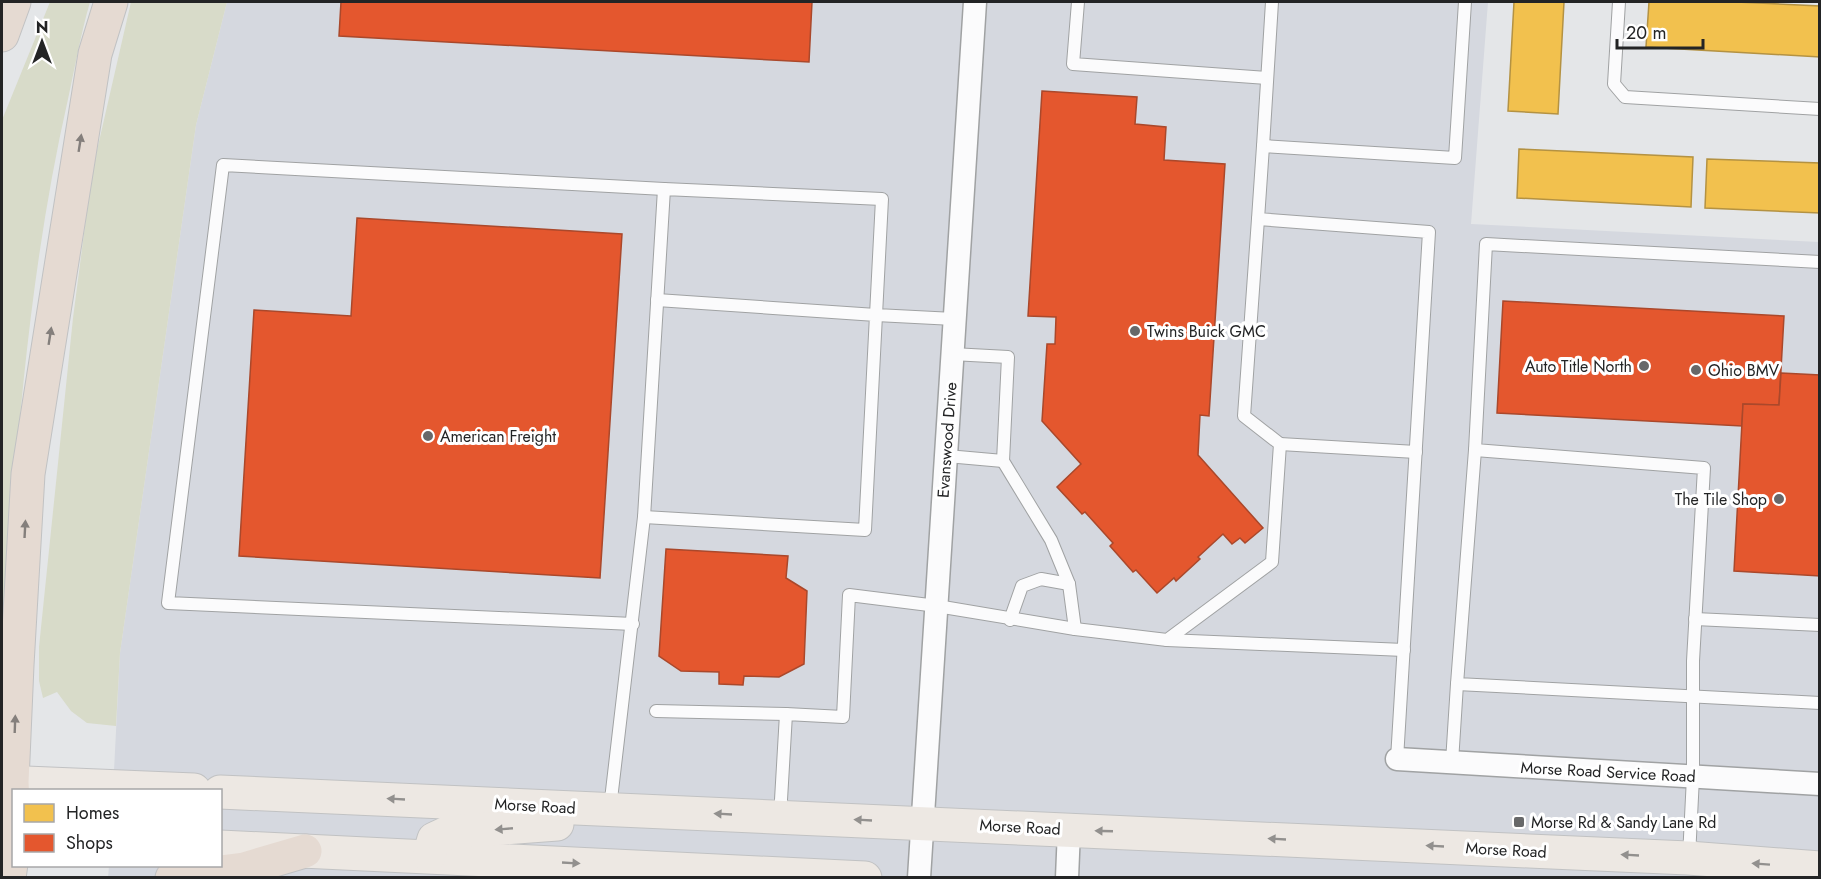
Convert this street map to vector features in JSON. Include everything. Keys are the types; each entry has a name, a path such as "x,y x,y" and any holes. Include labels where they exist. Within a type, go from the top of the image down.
{"highway":[{"path":"2,35 14,2"},
{"path":"12,812 7,782 28,474 94,54 111,2"},
{"path":"172,878 244,869 305,851"},
{"path":"9,878 12,855"}],"main road":[{"path":"7,782 171,789"},
{"name":"Morse Road","path":"222,792 1069,830 1688,868 1820,868"},
{"path":"429,867 434,839 448,832 561,824 666,812"},
{"path":"222,847 305,851 429,867 865,878"}],"street":[{"name":"Evanswood Drive","path":"919,878 975,2"},
{"name":"Morse Road Service Road","path":"1397,759 1820,784"},
{"path":"1067,878 1069,830"}],"lane":[{"path":"1078,2 1073,64 1267,78"},
{"path":"1272,2 1244,416 1280,444 1416,452"},
{"path":"1263,146 1455,158 1465,2"},
{"path":"1619,2 1614,84 1625,97 1820,109"},
{"path":"633,624 168,603 223,165 882,199 866,530 644,517"},
{"path":"610,809 644,517 664,189"},
{"path":"1258,219 1429,232 1397,759"},
{"path":"1452,762 1475,450 1486,244 1820,262"},
{"path":"657,300 954,319"},
{"path":"952,354 1008,357 1003,461 1052,540 1069,584 1075,629"},
{"path":"1167,640 1272,562 1280,444"},
{"path":"1475,450 1704,468 1695,619 1693,777 1688,868"},
{"path":"947,456 1003,461"},
{"path":"1010,620 1022,586 1041,579 1069,584"},
{"path":"656,711 843,717 849,595 937,606 1010,620 1167,640 1404,650"},
{"path":"1695,619 1820,625"},
{"path":"1457,684 1820,704"},
{"path":"780,817 786,714"}],"shaded area":[{"path":"227,2 1488,2 1471,224 1819,242 1819,877 108,878 109,867 222,867 222,789 113,789 120,653 196,125"}],"green space":[{"path":"50,2 90,2 54,169 32,309 17,450 2,663 2,120"},
{"path":"131,2 227,2 196,125 120,653 116,726 87,723 71,711 57,692 43,698 39,681 39,647 73,318 92,172"}],"building: Homes":[{"path":"1514,2 1564,2 1558,114 1508,111"},
{"path":"1649,2 1736,2 1820,6 1820,57 1646,47"},
{"path":"1519,149 1693,157 1691,207 1517,198"},
{"path":"1707,159 1820,163 1820,213 1705,208"}],"building: Shops":[{"path":"341,2 812,2 809,62 339,36"},
{"name":"Twins Buick GMC","path":"1042,91 1137,97 1135,124 1166,127 1164,160 1225,164 1209,416 1200,415 1198,455 1263,528 1245,543 1240,538 1232,544 1223,534 1176,581 1174,578 1157,593 1136,570 1133,572 1110,546 1113,543 1085,512 1082,514 1057,487 1081,464 1042,421 1047,344 1055,344 1056,317 1028,316"},
{"name":"American Freight","path":"357,218 622,234 600,578 239,556 254,310 351,316"},
{"path":"1503,301 1784,316 1779,405 1743,404 1742,426 1497,413"},
{"name":"The Tile Shop","path":"1781,373 1820,375 1820,576 1734,571 1743,404 1779,405"},
{"path":"666,549 788,556 786,578 807,591 804,664 779,677 744,676 743,685 719,684 719,672 681,671 659,656"}],"place":[{"name":"Twins Buick GMC","path":"1135,331"},
{"name":"Auto Title North","path":"1644,366"},
{"name":"Ohio BMV","path":"1696,370"},
{"name":"American Freight","path":"428,436"},
{"name":"The Tile Shop","path":"1779,499"},
{"name":"Morse Rd & Sandy Lane Rd","path":"1519,822"}]}
